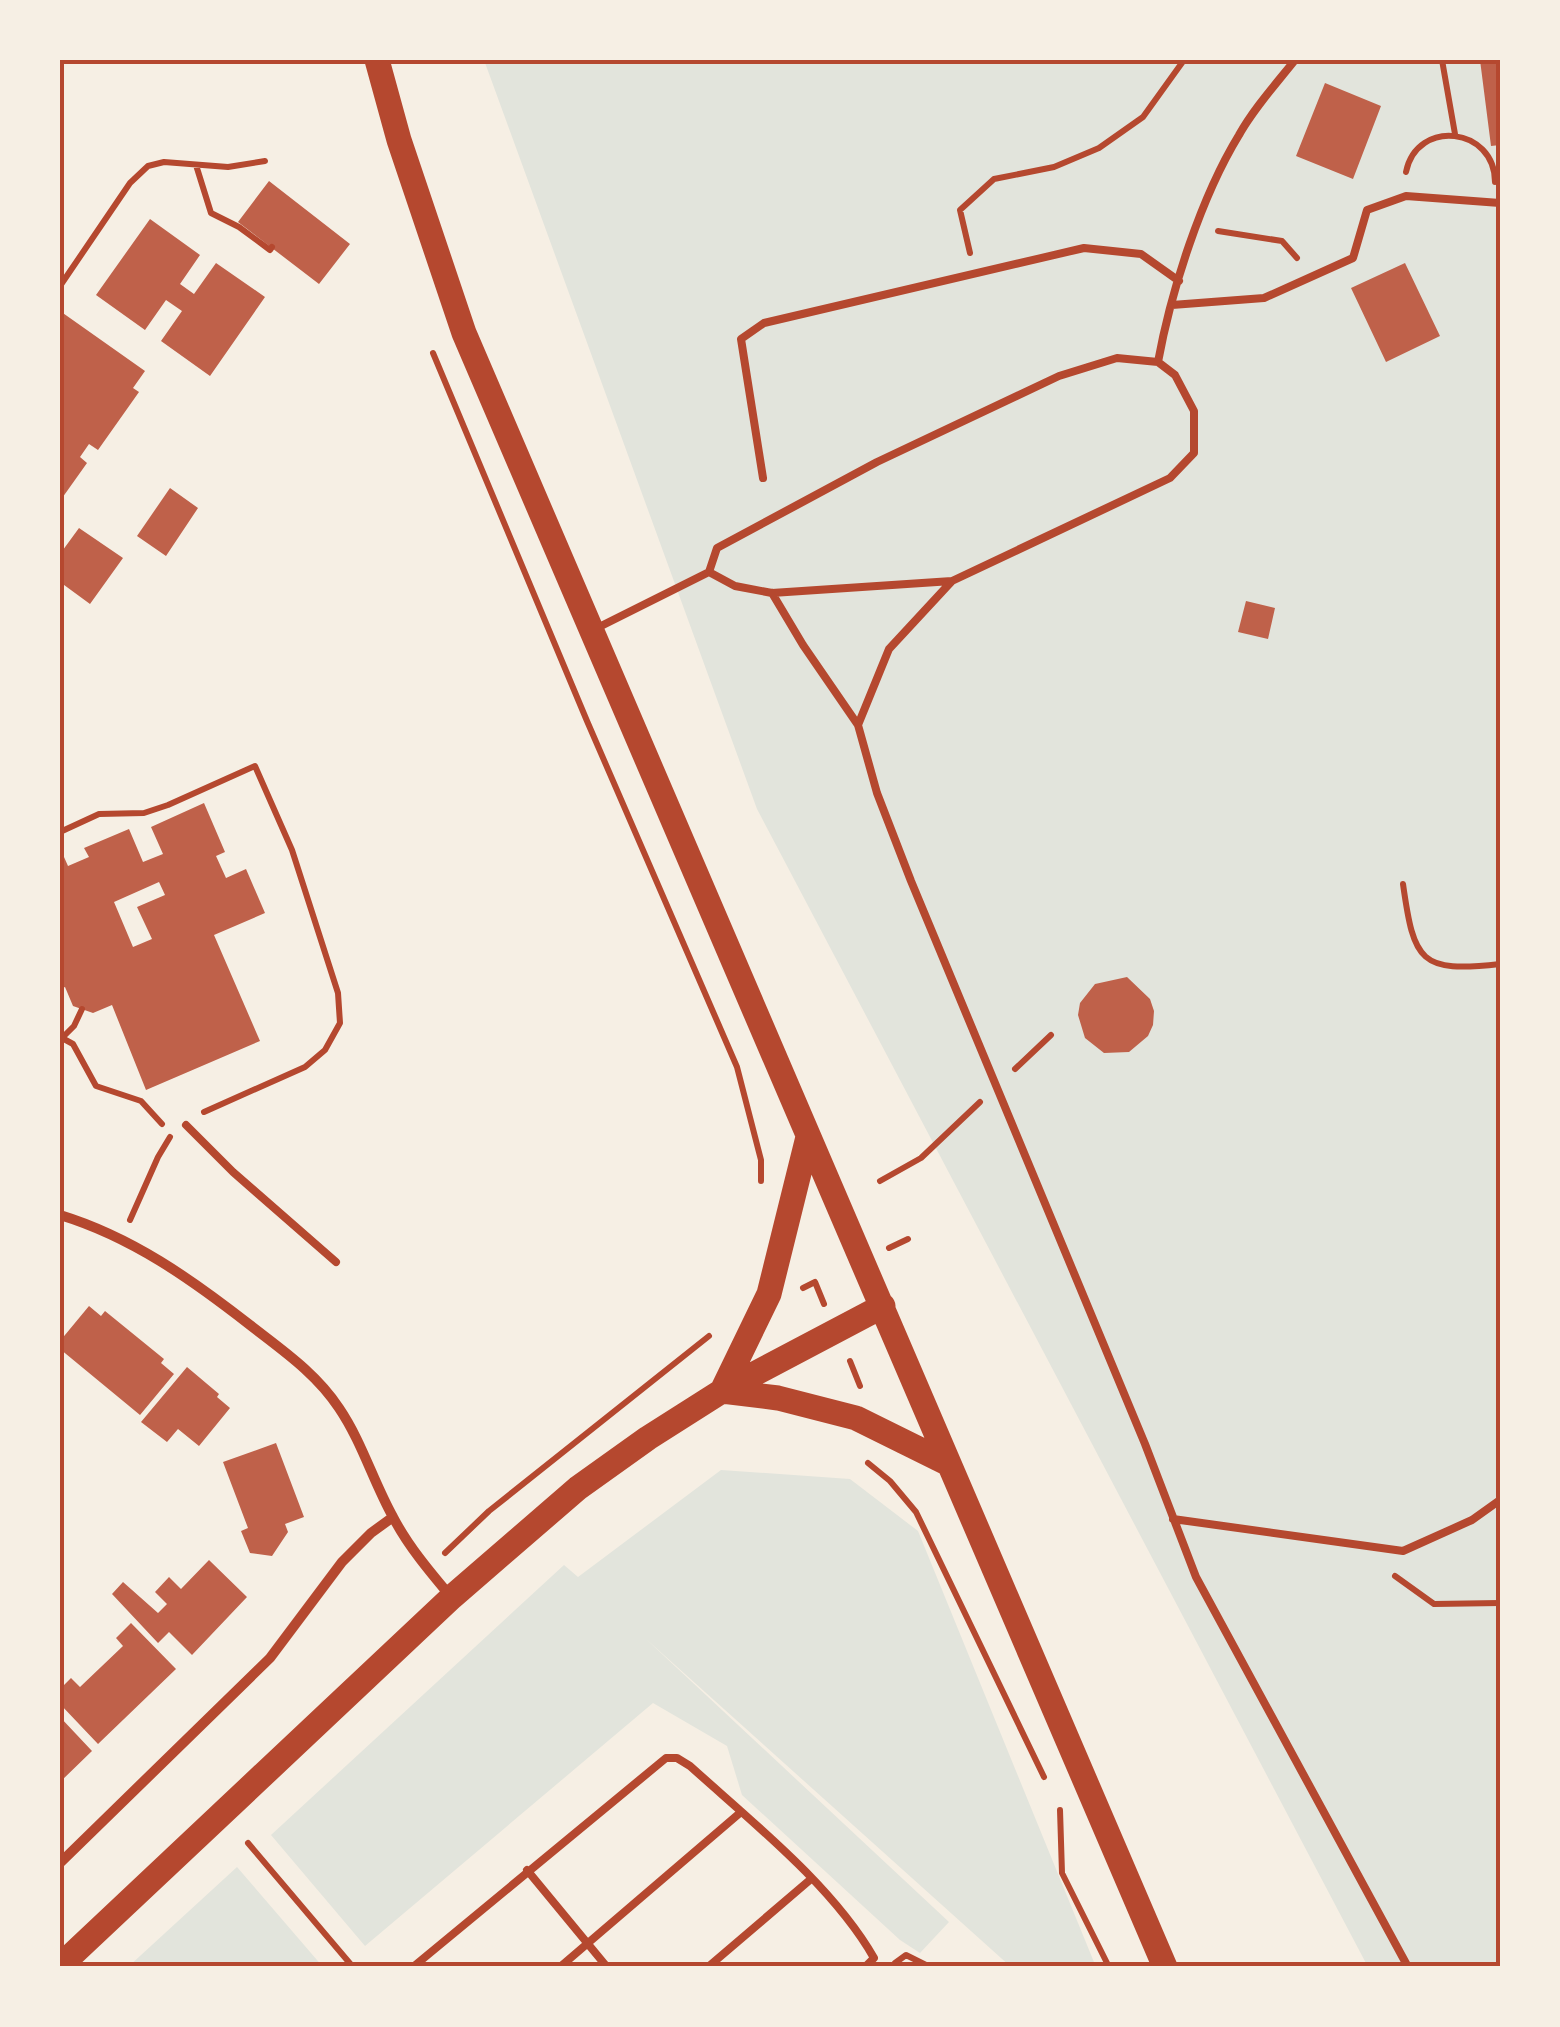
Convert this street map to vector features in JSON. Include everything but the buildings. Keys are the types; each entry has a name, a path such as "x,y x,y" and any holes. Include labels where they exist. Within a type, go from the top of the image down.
{"main road":[{"path":"378,60 400,140 464,333 1166,1967"},
{"path":"722,1390 770,1294 808,1137"},
{"path":"60,1966 452,1598 578,1488 722,1390 883,1306"},
{"path":"722,1390 778,1398 856,1418 949,1464"}],"street":[{"path":"60,1215 122,1238 187,1276 302,1365 336,1404 360,1442 393,1517 452,1598"},
{"path":"60,1864 270,1658 342,1562 393,1517"}],"lane":[{"path":"1158,362 1196,228 1238,135 1295,60"},
{"path":"1172,305 1264,298 1314,278 1353,258 1368,210 1406,196 1500,203"},
{"path":"762,478 741,340 764,323 1084,248 1142,254 1179,281"},
{"path":"593,630 709,572 716,548 877,462 1059,376 1117,358 1158,362 1175,375 1194,411 1194,453 1170,478 952,580 772,593 735,586 709,572"},
{"path":"858,725 889,649 952,580"},
{"path":"772,593 858,725 877,792 994,1088 1145,1444 1196,1577 1408,1967"},
{"path":"186,1124 232,1172 336,1262"},
{"path":"1172,1518 1403,1552 1472,1520 1500,1500"},
{"path":"413,1967 666,1758 677,1758 690,1766 810,1879 862,1936 874,1958 865,1967"},
{"path":"560,1967 741,1812"},
{"path":"527,1870 607,1967"},
{"path":"708,1967 810,1879"}],"path":[{"path":"974,273 960,210 994,179 1054,166 1098,148 1143,117 1184,60"},
{"path":"1442,60 1455,134"},
{"path":"1415,151 1425,141 1440,135 1470,138 1492,161 1495,190 1489,202"},
{"path":"60,286 137,174 148,166 164,162 228,167 265,161"},
{"path":"196,165 211,212 272,248"},
{"path":"1196,228 1282,241 1314,278"},
{"path":"432,350 586,721 737,1067 761,1160 760,1198"},
{"path":"60,832 98,814 144,814 156,810 255,766 292,850 338,993 340,1024 325,1050 305,1066 186,1124"},
{"path":"1404,884 1415,944 1427,959 1445,968 1500,964"},
{"path":"82,1009 74,1026 61,1039 73,1044 96,1086 141,1101 172,1135 122,1238"},
{"path":"880,1181 921,1158 1051,1035"},
{"path":"888,1248 908,1239"},
{"path":"816,1282 826,1276"},
{"path":"428,1570 488,1511 715,1332"},
{"path":"854,1455 890,1482 916,1512 1060,1810 1062,1873 1108,1967"},
{"path":"1348,1544 1434,1604 1500,1604"},
{"path":"248,1843 353,1967"},
{"path":"890,1967 906,1954 930,1967"}],"shaded area":[{"path":"484,60 1500,60 1500,1967 1368,1967 757,809"},
{"path":"721,1470 850,1479 918,1531 1096,1967 1011,1967 646,1639 949,1922 920,1953 900,1940 742,1795 727,1746 653,1703 365,1946 271,1835 564,1565 578,1577"},
{"path":"237,1867 323,1967 128,1967"}]}
